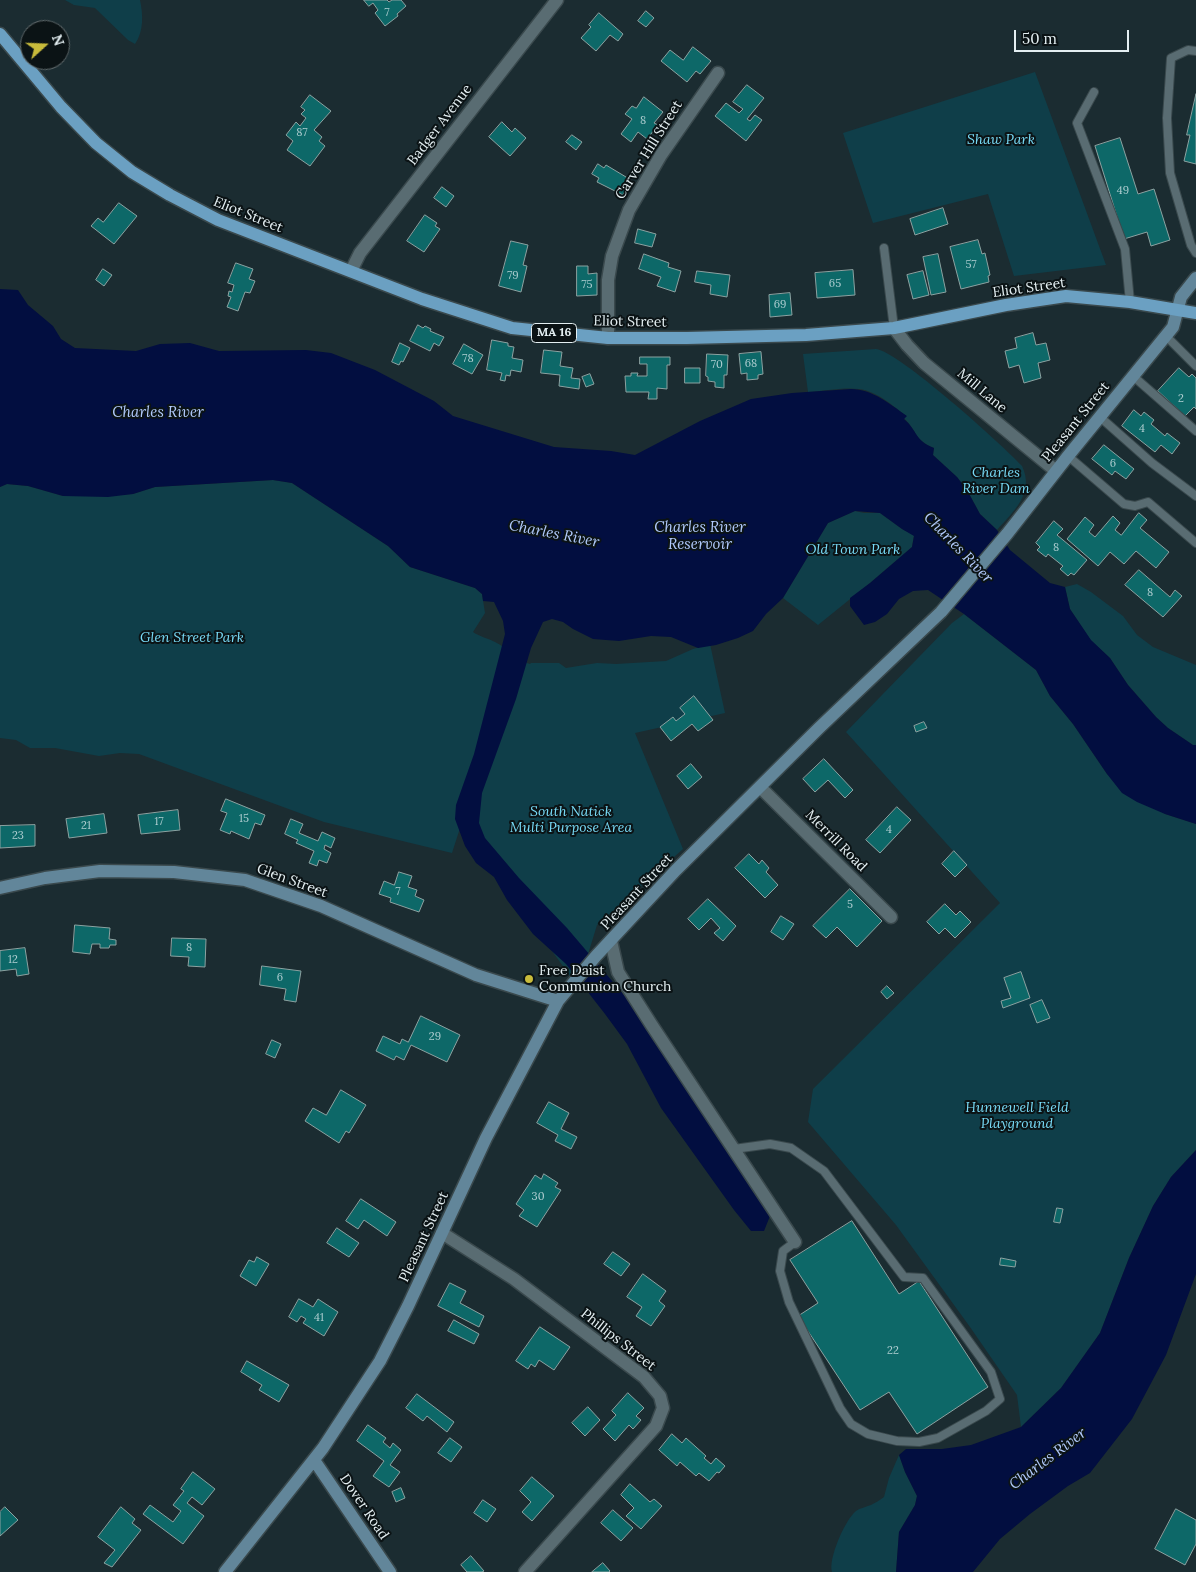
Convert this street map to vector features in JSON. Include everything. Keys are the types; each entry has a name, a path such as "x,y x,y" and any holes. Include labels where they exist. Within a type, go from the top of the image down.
{"main road":[{"name":"Eliot Street","path":"0,34 77,125 114,159 170,196 218,220 422,299 512,328 608,338 806,335 894,328 1006,305 1066,296 1130,302 1196,313"},
{"name":"Pleasant Street","path":"226,1572 323,1448 380,1362 486,1138 558,1001 596,956 676,870 819,728 941,612 1007,534 1166,336 1175,324 1183,293 1196,278"},
{"name":"Glen Street","path":"0,888 45,878 100,871 174,872 245,880 321,906 476,975 558,1001"},
{"name":"Dover Road","path":"314,1460 390,1572"}],"street":[{"name":"Badger Avenue","path":"351,271 360,253 557,0"},
{"name":"Carver Hill Street","path":"608,338 608,280 612,256 629,210 661,155 718,73"},
{"name":"Mill Lane","path":"894,328 924,363 1056,471"},
{"name":"Merrill Road","path":"760,787 890,916"},
{"path":"611,941 618,972 795,1242"},
{"name":"Phillips Street","path":"442,1233 514,1279 623,1360 644,1377 660,1396 662,1408 656,1426 525,1572"}],"lane":[{"path":"1196,52 1188,50 1171,58 1168,118 1170,173 1191,245 1196,253"},
{"path":"1094,92 1077,123 1125,249 1130,302"},
{"path":"884,248 894,328"},
{"path":"1166,336 1196,366"},
{"path":"1133,376 1196,431"},
{"path":"1100,417 1152,463 1196,496"},
{"path":"1068,456 1124,504 1135,506 1148,502 1196,543"},
{"path":"734,1150 770,1144 790,1148 824,1171 904,1277 923,1278 991,1372 1000,1399 986,1411 938,1438 918,1442 897,1441 868,1434 851,1424 840,1408 789,1302 780,1271 783,1251 795,1242"}],"green space":[{"path":"65,0 140,0 142,22 138,39 135,44 128,40 95,8 74,5"},
{"name":"Shaw Park","path":"1035,72 1106,265 1014,276 988,194 873,223 843,133"},
{"name":"Charles River Dam","path":"876,349 888,354 927,381 973,420 1022,466 1026,485 1024,493 1015,509 997,530 980,514 967,490 957,477 933,455 934,448 919,438 904,418 906,416 890,404 866,390 840,389 808,392 803,354"},
{"name":"Glen Street Park","path":"273,480 292,483 388,546 410,567 475,588 482,594 485,613 473,632 500,645 516,657 530,664 559,663 566,668 597,663 616,664 666,661 710,644 725,713 635,733 683,849 597,925 578,987 461,825 452,853 324,822 139,754 120,753 99,756 55,748 30,748 16,740 0,738 0,487 7,484 28,486 63,496 81,496 133,494 155,487"},
{"name":"Old Town Park","path":"855,511 880,513 914,535 912,547 818,625 783,598 828,523"},
{"path":"1077,584 1123,616 1137,635 1153,647 1196,665 1196,745 1193,745 1168,728 1156,717 1128,685 1110,658 1091,641 1070,609 1065,587"},
{"name":"Hunnewell Field Playground","path":"964,614 1036,670 1050,696 1073,724 1107,774 1165,814 1196,824 1196,1150 1171,1177 1153,1206 1129,1258 1100,1333 1061,1388 1021,1427 1017,1395 970,1327 896,1225 808,1122 813,1089 1000,903 846,732 952,623"},
{"path":"899,1455 917,1496 915,1505 899,1532 896,1572 832,1572 831,1566 835,1549 847,1522 856,1511 884,1497 889,1478"}],"water":[{"name":"Charles River Reservoir","path":"0,289 18,290 28,305 53,326 61,339 75,348 136,351 160,344 190,343 219,351 306,350 331,353 375,370 434,401 453,416 554,447 611,451 635,455 700,421 751,399 792,393 851,389 873,394 907,416 904,419 923,442 934,448 933,455 957,477 967,490 980,514 997,530 1010,550 1050,583 1065,587 1070,609 1091,640 1110,658 1128,685 1168,728 1193,745 1196,745 1196,824 1165,814 1137,802 1122,793 1073,724 1050,696 1036,670 964,614 928,590 913,591 899,599 887,614 875,622 864,625 850,606 850,598 912,547 914,536 880,513 855,511 828,523 783,598 766,614 753,631 738,638 698,648 671,637 651,636 619,641 593,639 563,622 552,619 543,622 531,648 516,699 482,793 479,823 485,838 519,878 567,928 641,1015 762,1194 770,1216 764,1231 751,1231 661,1108 627,1044 605,1014 566,964 533,934 507,900 494,877 476,863 465,846 455,819 456,805 474,754 505,634 503,621 494,602 483,601 482,594 475,588 410,567 388,546 292,483 273,480 155,487 133,494 108,497 63,496 28,486 7,484 0,487"},
{"name":"Charles River","path":"1196,1150 1196,1274 1166,1355 1132,1419 1090,1473 1068,1486 1000,1539 973,1572 896,1572 899,1532 915,1505 917,1496 899,1455 906,1449 942,1449 971,1445 1021,1427 1061,1388 1100,1333 1129,1258 1153,1206 1171,1177"}],"building":[{"path":"364,0 387,0 389,2 401,0 406,6 397,14 398,16 385,26 375,13 378,10 373,3 369,6"},
{"path":"646,11 654,18 646,27 638,21"},
{"path":"599,13 623,34 618,41 610,35 596,51 581,38 591,27 589,25"},
{"path":"693,47 711,61 700,74 696,71 687,82 661,61 670,50 683,60"},
{"path":"747,85 764,98 747,119 750,121 755,115 762,120 746,141 715,116 726,103 739,113 743,109 733,102"},
{"path":"1196,94 1196,164 1184,161 1190,135 1187,135"},
{"path":"310,95 331,111 314,130 322,137 319,141 325,146 310,166 287,150 293,141 286,135 296,122 300,126 306,118 301,114 305,110 301,107"},
{"path":"644,97 663,112 654,123 658,125 647,139 638,132 631,142 621,134 632,119 625,114 632,106 636,108"},
{"path":"502,122 512,132 515,128 526,138 510,156 489,137"},
{"path":"572,135 582,142 576,150 566,142"},
{"path":"1120,138 1138,194 1154,189 1170,240 1151,246 1147,232 1124,239 1095,146"},
{"path":"598,164 604,168 606,165 631,180 623,195 597,182 599,178 592,174"},
{"path":"442,187 454,196 446,207 434,198"},
{"path":"119,203 137,216 114,244 91,226 98,218 103,222"},
{"path":"943,208 948,224 915,235 910,219"},
{"path":"425,215 437,223 435,226 440,229 424,252 407,241"},
{"path":"638,229 656,234 652,247 635,243"},
{"path":"978,240 982,254 985,253 990,275 988,276 989,282 961,289 950,247"},
{"path":"511,241 528,245 523,265 527,266 521,292 499,286"},
{"path":"644,254 669,263 668,267 681,271 675,292 657,286 661,277 639,269"},
{"path":"938,254 946,292 931,295 923,257"},
{"path":"236,263 253,269 249,279 255,281 250,293 245,292 238,311 227,307 231,297 228,296 229,291 232,292 234,285 228,283"},
{"path":"577,266 588,266 588,274 597,273 597,295 577,296"},
{"path":"103,269 112,275 104,286 96,280"},
{"path":"853,270 855,295 817,298 815,273"},
{"path":"697,271 730,275 727,297 710,294 711,285 695,282"},
{"path":"923,271 929,295 913,299 907,275"},
{"path":"790,293 792,315 770,317 769,295"},
{"path":"418,325 423,328 425,326 431,329 430,331 444,337 439,346 434,343 430,351 410,341"},
{"path":"1033,333 1036,345 1046,343 1050,360 1038,363 1041,378 1024,383 1019,365 1009,368 1005,351 1017,348 1015,338"},
{"path":"492,340 508,343 508,346 514,347 512,358 523,360 521,372 511,370 510,376 506,375 505,381 500,380 502,373 487,370"},
{"path":"400,343 410,348 403,362 401,361 399,365 392,362"},
{"path":"464,344 483,355 472,374 453,364"},
{"path":"544,350 562,352 560,366 573,368 571,378 580,379 579,389 559,386 560,375 541,373"},
{"path":"761,352 763,374 758,375 758,379 747,380 747,373 741,374 739,354"},
{"path":"707,354 728,355 727,375 724,375 724,388 715,387 715,382 708,381 706,376"},
{"path":"640,357 670,357 670,365 667,365 667,389 657,388 657,399 648,399 649,392 626,392 625,376 631,376 631,373 638,373 637,376 647,376 647,364 640,364"},
{"path":"685,368 700,368 700,383 685,383"},
{"path":"1179,368 1189,377 1192,374 1196,378 1196,409 1194,407 1185,416 1158,391"},
{"path":"590,374 594,384 586,387 582,377"},
{"path":"1134,410 1141,416 1144,412 1154,420 1151,424 1165,436 1167,433 1180,443 1172,454 1161,445 1155,452 1122,426"},
{"path":"1104,445 1134,469 1126,479 1115,471 1112,475 1092,459"},
{"path":"1139,513 1147,520 1140,528 1169,552 1156,568 1136,551 1124,564 1110,552 1098,566 1067,539 1085,517 1094,525 1089,532 1095,537 1113,516 1120,523 1115,530 1121,535"},
{"path":"1054,521 1063,529 1057,535 1087,560 1074,575 1071,573 1068,576 1060,569 1063,566 1048,554 1046,557 1037,550 1040,547 1036,543"},
{"path":"1139,570 1170,597 1175,590 1182,596 1163,617 1125,585"},
{"path":"694,696 713,720 698,731 692,724 671,741 660,727 673,717 676,721 685,714 680,708"},
{"path":"924,722 927,728 916,732 914,726"},
{"path":"824,759 853,790 845,798 828,780 815,792 803,779"},
{"path":"691,764 702,777 688,789 677,776"},
{"path":"226,799 265,815 261,825 255,823 249,839 231,831 230,834 220,830 227,813 221,811"},
{"path":"897,807 911,820 880,853 866,840"},
{"path":"178,810 180,830 141,834 138,815"},
{"path":"104,814 107,833 69,838 66,819"},
{"path":"291,819 303,824 299,833 318,841 322,832 335,838 331,848 325,845 324,849 331,853 327,863 319,860 317,866 309,863 314,851 296,843 298,840 285,834"},
{"path":"35,825 35,846 0,848 0,826"},
{"path":"954,851 967,865 955,877 942,864"},
{"path":"749,854 759,864 762,860 769,868 766,872 778,885 765,898 735,868"},
{"path":"399,872 412,876 408,887 417,890 415,896 424,900 419,912 390,902 391,898 379,894 384,881 394,885"},
{"path":"850,889 882,921 857,947 837,927 826,938 813,926"},
{"path":"708,899 736,926 723,941 714,933 720,928 711,918 699,930 688,919"},
{"path":"945,904 956,915 960,911 971,922 955,938 945,928 939,934 927,922"},
{"path":"781,916 794,924 783,940 771,932"},
{"path":"75,925 110,928 109,939 116,940 116,945 110,945 109,948 100,948 100,944 92,944 90,954 73,952"},
{"path":"172,938 206,939 205,967 188,966 189,957 171,956"},
{"path":"25,948 29,974 17,976 16,969 0,971 0,951"},
{"path":"262,966 301,971 296,1002 284,1000 286,989 260,985"},
{"path":"1021,972 1030,998 1003,1008 1001,1001 1011,998 1004,978"},
{"path":"887,986 894,993 887,999 881,992"},
{"path":"1042,1000 1050,1018 1037,1023 1030,1005"},
{"path":"421,1016 460,1035 447,1062 411,1045 404,1060 396,1056 394,1060 376,1051 383,1036 400,1044 402,1039 408,1042"},
{"path":"272,1040 281,1044 275,1058 266,1054"},
{"path":"341,1090 366,1105 349,1133 346,1131 339,1143 305,1121 313,1108 326,1115"},
{"path":"549,1102 569,1113 561,1129 577,1137 571,1149 555,1141 558,1135 537,1123"},
{"path":"544,1174 558,1183 555,1187 561,1190 537,1227 519,1216 524,1210 516,1204 535,1175 541,1179"},
{"path":"361,1199 396,1222 387,1236 364,1220 358,1229 346,1221"},
{"path":"1057,1208 1063,1209 1060,1223 1054,1222"},
{"path":"852,1221 899,1294 919,1281 988,1387 917,1434 889,1392 860,1410 798,1316 818,1303 790,1260"},
{"path":"337,1228 359,1243 349,1257 327,1243"},
{"path":"613,1252 630,1264 621,1276 604,1264"},
{"path":"257,1257 269,1264 256,1286 240,1276 249,1260 254,1262"},
{"path":"1001,1258 1016,1261 1015,1267 1000,1265"},
{"path":"643,1274 666,1291 659,1301 665,1306 651,1326 636,1316 642,1307 627,1297"},
{"path":"450,1283 466,1291 460,1303 484,1316 479,1327 438,1306"},
{"path":"299,1299 313,1307 318,1299 338,1312 324,1336 303,1323 306,1319 301,1316 297,1322 289,1317"},
{"path":"454,1320 479,1334 474,1344 448,1331"},
{"path":"540,1327 570,1347 554,1370 539,1360 535,1367 531,1364 528,1369 516,1361"},
{"path":"247,1361 289,1385 279,1402 259,1390 262,1385 241,1372"},
{"path":"628,1393 644,1408 636,1416 641,1420 633,1429 629,1425 615,1441 603,1429 616,1415 612,1411"},
{"path":"417,1394 454,1422 447,1432 427,1416 423,1421 406,1408"},
{"path":"588,1407 600,1420 585,1436 572,1423"},
{"path":"368,1425 386,1438 383,1442 390,1448 393,1443 401,1450 390,1465 400,1472 389,1487 373,1476 384,1461 357,1441"},
{"path":"672,1434 682,1443 686,1438 706,1456 704,1458 711,1464 716,1458 725,1466 709,1481 699,1473 696,1476 680,1462 677,1466 659,1450"},
{"path":"450,1438 462,1447 451,1462 438,1453"},
{"path":"193,1472 215,1489 202,1505 192,1497 187,1503 204,1516 183,1544 143,1514 150,1505 173,1522 181,1511 173,1505 184,1491 181,1489"},
{"path":"532,1477 554,1496 532,1521 522,1512 531,1502 520,1491"},
{"path":"630,1484 650,1502 654,1499 662,1506 641,1529 626,1516 634,1508 621,1495"},
{"path":"401,1488 405,1498 396,1502 392,1492"},
{"path":"483,1500 496,1509 487,1522 474,1513"},
{"path":"5,1507 18,1520 0,1536 0,1512"},
{"path":"121,1507 135,1519 132,1523 141,1530 112,1567 104,1563 115,1550 98,1537"},
{"path":"1176,1509 1196,1520 1196,1544 1185,1565 1155,1549"},
{"path":"613,1510 633,1528 621,1541 601,1523"},
{"path":"471,1556 484,1571 467,1572 461,1565"},
{"path":"603,1563 609,1572 592,1572"}],"place":[{"name":"Free Daist Communion Church","path":"529,979"}],"park label":[{"name":"South Natick Multi Purpose Area","path":"571,820"}]}
